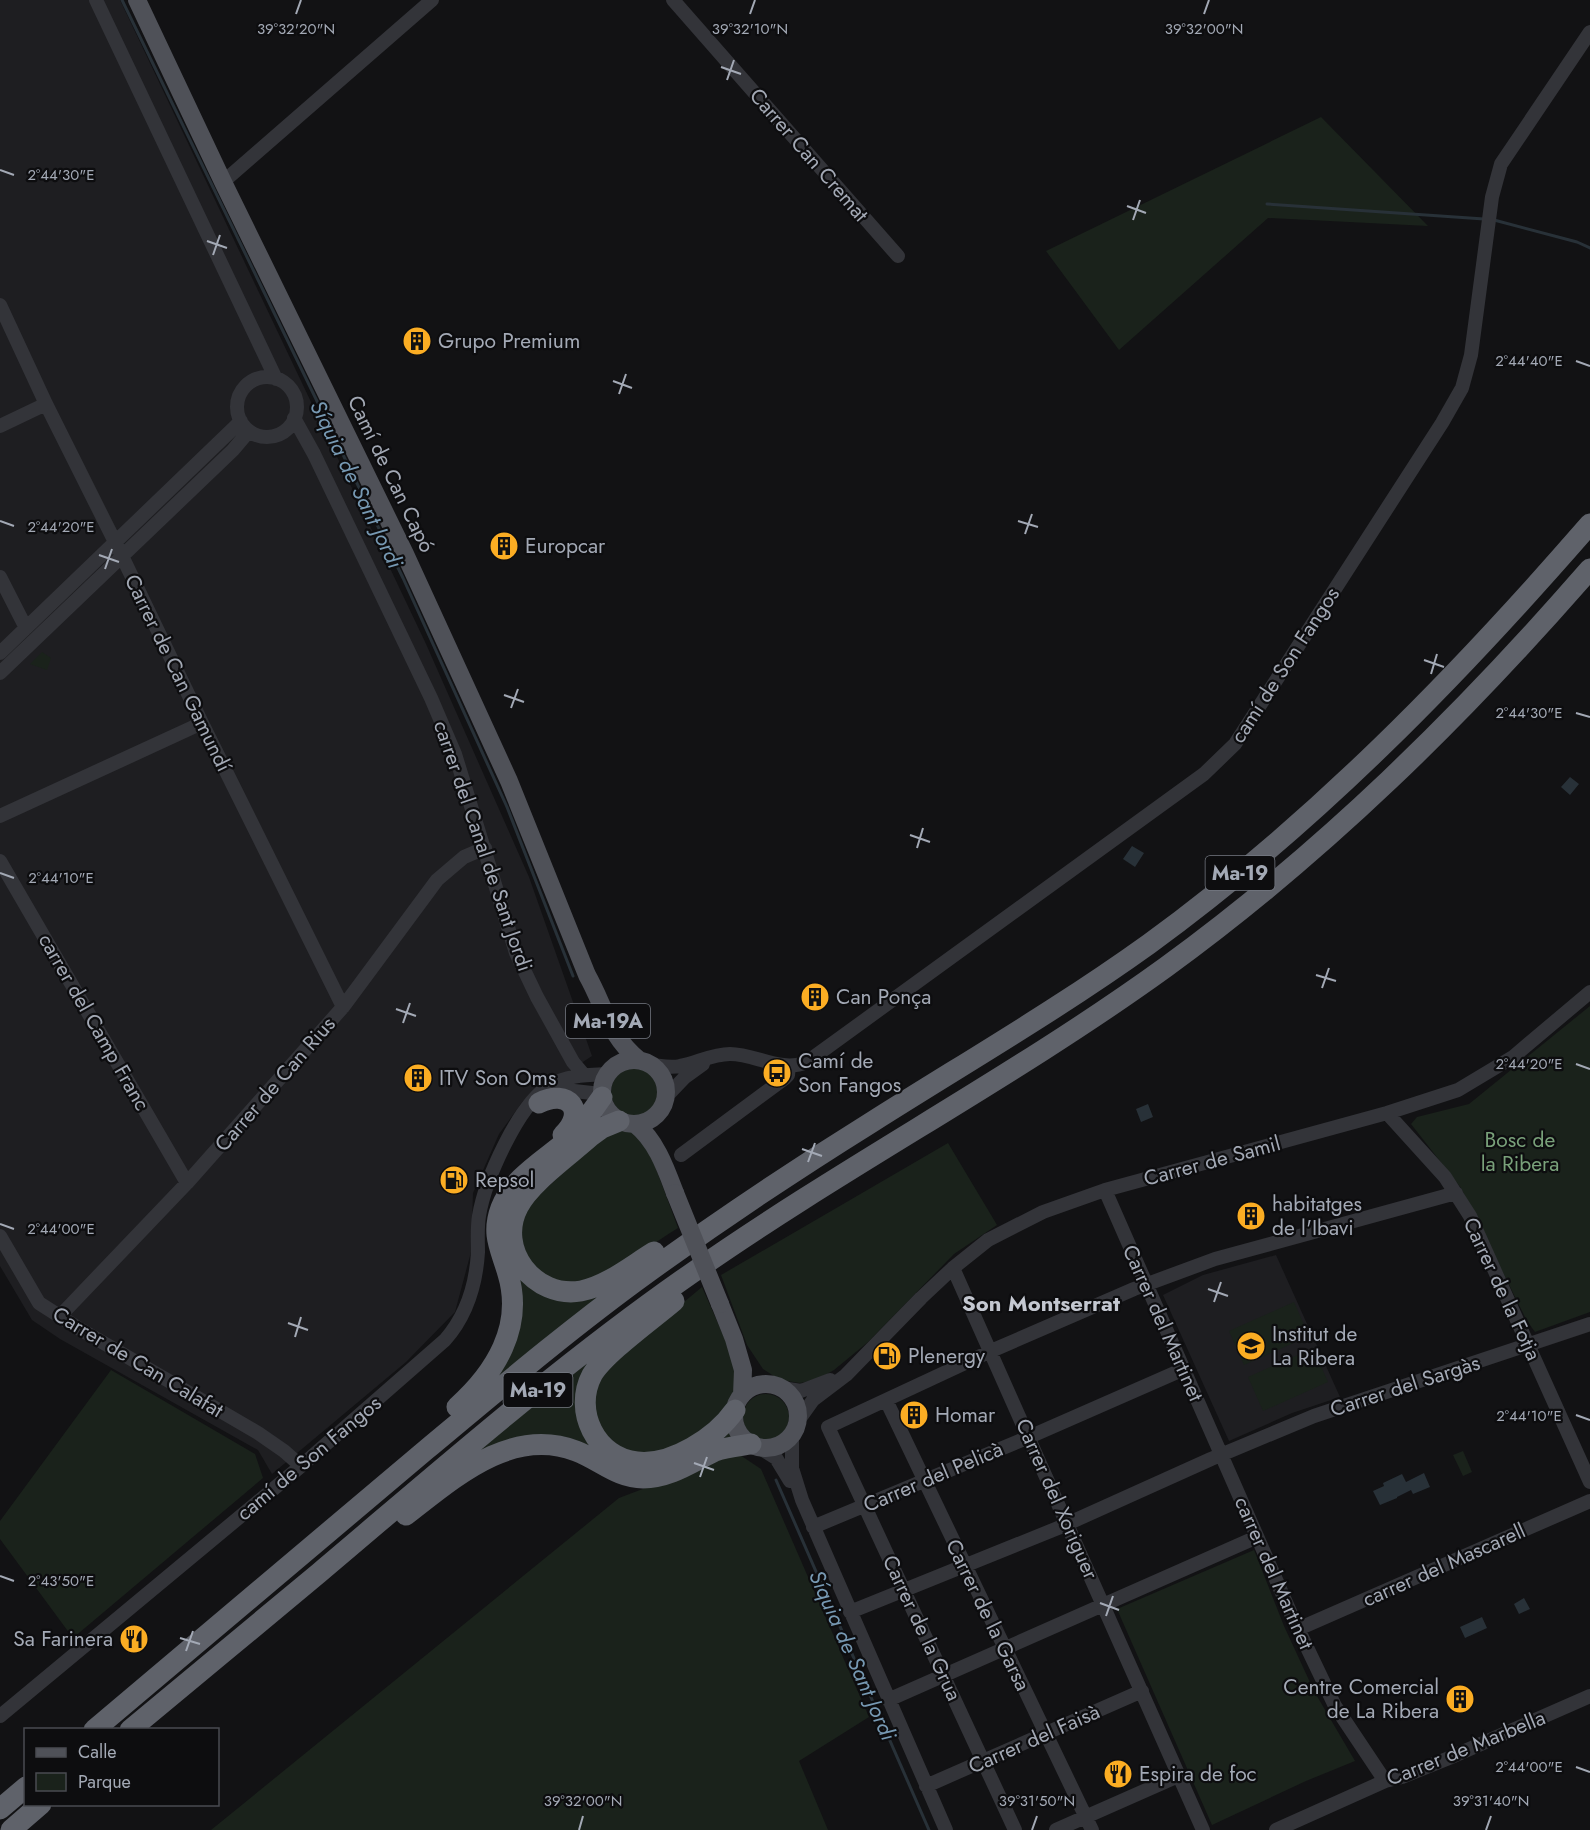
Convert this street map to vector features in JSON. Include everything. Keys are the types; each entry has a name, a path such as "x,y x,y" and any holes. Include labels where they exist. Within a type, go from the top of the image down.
{"highway":[{"name":"Ma-19","path":"96,1728 307,1549 580,1324 644,1275 759,1194 1090,984 1153,940 1253,863 1311,814 1415,715 1508,617 1590,524"},
{"name":"Ma-19","path":"132,1728 416,1489 573,1362 663,1293 770,1219 1079,1027 1162,969 1254,900 1321,844 1388,783 1475,695 1590,569"},
{"path":"307,1549 331,1519 475,1390 493,1367 506,1341 513,1313 511,1284 497,1238 498,1217 504,1201 513,1187 581,1126 602,1096"},
{"path":"539,1103 551,1097 560,1098 571,1103 574,1110 575,1117 572,1126 555,1143 548,1157"},
{"path":"627,1123 602,1128 591,1136 537,1183 517,1208 511,1235 515,1253 524,1269 541,1284 558,1290 574,1292 600,1285 736,1201 759,1194"},
{"path":"739,1403 717,1431 696,1445 663,1460 636,1462 612,1454 598,1442 586,1416 585,1398 593,1374 605,1360 701,1279 755,1239 770,1219"},
{"path":"316,1575 344,1561 427,1498 473,1467 490,1456 510,1448 530,1444 562,1446 581,1452 614,1471 643,1478 671,1472 724,1448 756,1446"},
{"path":"0,1809 24,1789"},
{"path":"11,1830 39,1806"}],"main road":[{"name":"Camí de Can Capó","path":"137,0 400,544 509,781 587,975 616,1037 625,1049 645,1063"},
{"name":"Camí de Can Capó","path":"587,975 609,1045 608,1072"},
{"path":"665,1168 650,1138 606,1110 602,1096 602,1083 608,1072 623,1061 645,1063 662,1077 662,1105 658,1137 665,1168 734,1339 743,1370 739,1403 734,1420 737,1430 756,1446 771,1448 781,1445 795,1428 798,1409 794,1399 755,1374 734,1339"},
{"path":"627,1123 646,1122 662,1105"},
{"path":"739,1403 756,1386 777,1386"}],"street":[{"path":"96,0 276,379"},
{"path":"223,182 432,0"},
{"name":"Carrer Can Cremat","path":"673,0 898,256"},
{"name":"camí de Son Fangos","path":"789,1066 803,1064 816,1056 1204,774 1235,744 1462,388 1471,355 1489,220 1501,164 1590,32"},
{"name":"Carrer de Can Gamundí","path":"0,304 46,404 343,1007"},
{"path":"266,377 276,379 285,383 296,399 297,409 294,418 290,426 275,436 266,437 245,427 237,412 237,402 247,384 266,377"},
{"path":"0,426 46,404"},
{"name":"carrer del Canal de Sant Jordi","path":"294,418 314,454 431,698 455,754 516,953 573,1062 584,1075"},
{"path":"0,653 116,543 245,427"},
{"path":"0,673 233,450 245,427"},
{"path":"0,577 26,628"},
{"path":"0,816 202,723"},
{"name":"Carrer de Can Rius","path":"59,1317 187,1184 343,1007 437,880 464,857 485,848"},
{"name":"carrer del Camp Franc","path":"0,861 187,1184"},
{"name":"Carrer de Samil","path":"795,1428 813,1400 846,1375 872,1351 921,1298 988,1240 1034,1216 1105,1190 1387,1113 1458,1090 1513,1057 1590,993"},
{"path":"645,1063 682,1066 714,1056 736,1054 789,1066 788,1075 785,1078 681,1155"},
{"path":"662,1105 685,1077 714,1056"},
{"path":"513,1132 533,1100 544,1089 564,1079 608,1072"},
{"path":"513,1132 549,1094 565,1090 602,1096"},
{"name":"Carrer de la Fotja","path":"1387,1113 1445,1177 1470,1216 1590,1482"},
{"name":"camí de Son Fangos","path":"0,1716 301,1466 438,1347 457,1325 470,1300 475,1278 478,1222 483,1201 495,1166 513,1132"},
{"name":"Carrer del Martinet","path":"1105,1190 1222,1455"},
{"path":"886,1400 992,1350 1146,1285 1215,1259 1456,1193"},
{"name":"Carrer de Can Calafat","path":"0,1236 39,1303 59,1317 258,1433 301,1466"},
{"name":"Carrer del Xoriguer","path":"953,1268 992,1350 1203,1830"},
{"name":"Carrer del Sargàs","path":"850,1612 1068,1524 1314,1416 1590,1324"},
{"name":"Carrer de Samil","path":"777,1386 801,1391 814,1388 855,1365"},
{"name":"Carrer del Pelicà","path":"813,1527 1029,1437 1184,1369"},
{"name":"Carrer de la Grua","path":"886,1400 828,1427 1015,1830"},
{"name":"Carrer de la Garsa","path":"886,1400 1092,1830"},
{"path":"795,1428 791,1464 802,1500 946,1830"},
{"path":"756,1446 781,1464 802,1500"},
{"name":"carrer del Martinet","path":"1222,1455 1298,1629 1335,1706 1385,1781"},
{"name":"carrer del Mascarell","path":"1298,1629 1590,1501"},
{"path":"888,1700 1257,1537"},
{"name":"Carrer del Faisà","path":"926,1786 1142,1692"},
{"name":"Carrer de Marbella","path":"1276,1830 1385,1781 1402,1777 1449,1758 1590,1696"},
{"path":"1056,1830 1178,1776"}],"shaded area":[{"path":"0,0 120,0 426,644 529,877 592,1056 523,1101 499,1134 473,1193 471,1252 455,1312 406,1362 272,1474 258,1450 60,1339 32,1320 0,1266"},
{"path":"1570,777 1579,784 1570,795 1561,787"},
{"path":"1132,846 1144,853 1135,867 1123,859"},
{"path":"1148,1104 1153,1117 1141,1122 1136,1109"},
{"name":"Institut de La Ribera","path":"1276,1255 1340,1397 1292,1413 1229,1441 1163,1295 1203,1275"},
{"path":"1424,1473 1430,1487 1413,1494 1411,1490 1380,1505 1373,1491 1384,1486 1383,1483 1402,1474 1406,1482"},
{"path":"1524,1598 1530,1609 1519,1614 1514,1604"},
{"path":"1482,1617 1487,1628 1465,1638 1460,1627"}],"green space":[{"path":"1321,117 1428,226 1268,218 1119,350 1046,251"},
{"path":"42,652 51,658 47,670 30,664"},
{"name":"Bosc de la Ribera","path":"1590,1006 1590,1312 1535,1332 1527,1321 1461,1188 1411,1124 1417,1117 1469,1104"},
{"path":"630,1068 640,1068 652,1075 659,1087 659,1097 652,1109 640,1116 630,1116 615,1105 611,1097 611,1087 622,1072"},
{"path":"626,1128 633,1130 647,1144 678,1228 622,1264 589,1280 574,1284 563,1283 534,1269 519,1236 526,1207 603,1136"},
{"path":"948,1143 997,1225 954,1254 868,1342 834,1370 816,1380 800,1383 780,1380 763,1369 747,1345 721,1275"},
{"path":"507,1222 553,1295 636,1269 485,1386 500,1366"},
{"path":"702,1287 735,1362 734,1393 728,1406 710,1428 662,1453 631,1454 600,1432 592,1401 606,1367"},
{"path":"1294,1302 1309,1336 1244,1365 1229,1331"},
{"path":"620,1337 621,1340 591,1367 581,1388 579,1405 582,1421 588,1436 598,1449 611,1459 626,1466 650,1468 692,1452 717,1438 729,1426 735,1440 713,1446 661,1470 641,1471 624,1468 563,1439 541,1437 520,1439 481,1456 425,1495 424,1493"},
{"path":"1313,1348 1328,1382 1263,1411 1248,1377"},
{"path":"111,1370 255,1454 263,1478 73,1638 0,1539 0,1521"},
{"path":"766,1394 775,1395 782,1401 788,1408 788,1426 782,1433 775,1439 766,1440 757,1439 750,1433 744,1426 743,1417 744,1408 750,1401 757,1395"},
{"path":"1463,1451 1472,1472 1463,1476 1453,1455"},
{"path":"737,1453 761,1469 869,1717 799,1761 828,1830 211,1830 619,1498"},
{"path":"1254,1550 1284,1626 1314,1691 1355,1761 1212,1825 1117,1609"}],"waterway":[{"name":"Síquia de Sant Jordi","path":"122,0 403,578 507,807 573,976"},
{"path":"1267,204 1484,219"},
{"path":"1494,220 1577,242 1590,248"},
{"name":"Síquia de Sant Jordi","path":"776,1480 929,1830"}],"place":[{"name":"Grupo Premium","path":"417,341"},
{"name":"Europcar","path":"504,546"},
{"name":"Can Ponça","path":"815,997"},
{"name":"Camí de Son Fangos","path":"777,1073"},
{"name":"ITV Son Oms","path":"418,1078"},
{"name":"Repsol","path":"454,1180"},
{"name":"habitatges de l'Ibavi","path":"1251,1216"},
{"name":"Institut de La Ribera","path":"1251,1346"},
{"name":"Plenergy","path":"887,1356"},
{"name":"Homar","path":"914,1415"},
{"name":"Sa Farinera","path":"134,1639"},
{"name":"Centre Comercial de La Ribera","path":"1460,1699"},
{"name":"Espira de foc","path":"1118,1774"}],"district":[{"name":"Son Montserrat","path":"1041,1303"}]}
